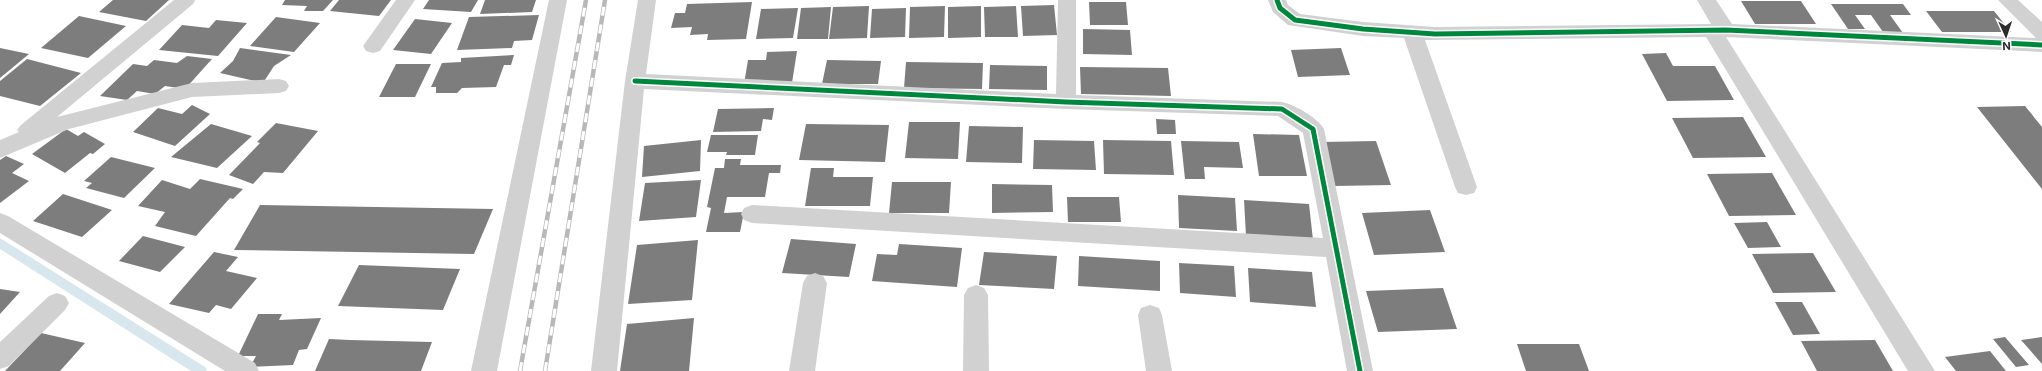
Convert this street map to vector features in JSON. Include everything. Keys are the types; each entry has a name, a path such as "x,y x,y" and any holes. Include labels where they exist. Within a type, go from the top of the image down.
{"street":[{"path":"7,146 186,0"},
{"path":"373,46 406,0"},
{"path":"484,371 558,0"},
{"path":"604,371 635,81 647,0"},
{"path":"1066,102 1067,0"},
{"path":"1277,0 1280,8 1295,20 1363,29 1435,34 1719,30 2042,45"},
{"path":"1706,0 1719,30 1922,371"},
{"path":"2008,0 2042,33"},
{"path":"1412,32 1466,187"},
{"path":"635,81 1066,102 1282,109 1313,129 1360,371"},
{"path":"7,146 64,123 192,90 280,86"},
{"path":"752,214 1336,248"},
{"path":"0,222 246,371"},
{"path":"802,371 814,283"},
{"path":"976,295 976,371"},
{"path":"0,358 57,303"},
{"path":"1150,315 1159,371"}],"building":[{"path":"113,0 169,0 146,21 99,12"},
{"path":"285,0 333,0 323,11 304,11 307,6 282,5"},
{"path":"339,0 391,0 379,16 330,11"},
{"path":"429,0 478,0 471,12 423,9"},
{"path":"485,0 536,0 532,12 480,14"},
{"path":"1741,1 1801,1 1816,24 1755,24"},
{"path":"752,2 746,39 707,40 708,34 690,35 692,27 671,28 675,13 685,13 687,4"},
{"path":"1089,2 1126,2 1128,25 1090,25"},
{"path":"1831,4 1903,4 1911,15 1890,15 1903,33 1883,32 1871,15 1855,15 1865,29 1848,29"},
{"path":"1054,5 1057,35 1023,36 1021,6"},
{"path":"869,6 867,38 829,39 833,7"},
{"path":"945,6 944,37 909,38 910,7"},
{"path":"981,6 981,37 948,38 948,7"},
{"path":"1016,6 1018,37 985,37 984,7"},
{"path":"831,7 828,39 797,39 801,8"},
{"path":"798,8 793,38 756,39 761,9"},
{"path":"906,8 905,37 870,38 872,9"},
{"path":"1926,11 1994,11 2011,32 1942,32"},
{"path":"539,15 532,40 514,41 512,48 457,50 469,17"},
{"path":"79,16 126,26 88,58 41,48"},
{"path":"276,17 320,23 294,52 250,46"},
{"path":"415,19 452,23 431,54 393,50"},
{"path":"216,20 247,23 218,56 159,50 182,25 209,28"},
{"path":"1083,29 1130,30 1132,55 1083,54"},
{"path":"0,48 29,54 0,78"},
{"path":"240,48 291,55 274,66 263,83 220,73 233,61"},
{"path":"1341,48 1350,75 1298,77 1291,50"},
{"path":"797,51 792,83 744,84 748,60 766,60 767,52"},
{"path":"1666,53 1673,66 1715,66 1734,100 1667,101 1642,54"},
{"path":"514,55 511,65 504,65 496,87 462,88 457,93 436,93 436,87 431,87 442,63 461,62 461,58"},
{"path":"187,56 212,59 185,89 165,86 155,94 137,91 127,100 100,96 133,64 147,66 154,60 177,63"},
{"path":"27,59 81,73 40,106 0,96 0,81"},
{"path":"827,60 881,61 878,84 822,84"},
{"path":"906,62 983,63 982,89 904,88"},
{"path":"396,64 431,64 415,97 379,97"},
{"path":"990,65 1047,66 1047,90 989,89"},
{"path":"1080,67 1168,68 1171,96 1081,94"},
{"path":"192,105 210,114 175,146 133,132 158,108 182,114"},
{"path":"2025,106 2042,127 2042,189 1977,107"},
{"path":"774,108 772,120 763,119 761,131 713,132 718,109"},
{"path":"1743,117 1766,157 1693,158 1672,118"},
{"path":"1156,119 1175,120 1176,134 1157,134"},
{"path":"909,122 960,122 958,159 905,158"},
{"path":"276,123 318,131 283,173 264,172 253,184 229,175 260,143 257,142"},
{"path":"211,124 252,136 217,168 171,157"},
{"path":"806,124 889,125 885,162 799,160"},
{"path":"969,126 1023,127 1022,163 966,162"},
{"path":"66,129 78,136 84,132 105,144 93,154 90,153 65,173 32,154"},
{"path":"1253,134 1299,135 1307,176 1259,176"},
{"path":"711,135 758,135 755,155 726,155 727,152 707,152"},
{"path":"701,140 700,171 642,177 644,146"},
{"path":"1034,140 1094,141 1096,170 1033,169"},
{"path":"1103,140 1171,141 1174,175 1104,174"},
{"path":"1181,141 1239,142 1243,168 1204,167 1205,179 1185,179"},
{"path":"1376,141 1391,185 1335,186 1322,142"},
{"path":"6,156 24,164 12,173 29,181 0,203 0,160"},
{"path":"111,157 155,168 124,198 86,188 92,183 84,181"},
{"path":"725,159 741,159 740,165 781,165 780,173 769,173 765,197 727,197 724,213 744,212 740,232 706,232 711,208 707,207 715,168 724,168"},
{"path":"811,168 834,168 833,177 873,177 870,206 805,206"},
{"path":"1772,173 1796,215 1729,216 1707,174"},
{"path":"200,179 243,189 233,199 230,198 196,236 155,226 165,212 138,206 162,180 190,189"},
{"path":"701,180 696,217 639,221 645,183"},
{"path":"892,182 951,182 949,213 889,213"},
{"path":"992,184 1052,185 1053,212 992,213"},
{"path":"63,194 112,210 82,237 33,221"},
{"path":"1178,195 1235,198 1237,231 1179,228"},
{"path":"1067,197 1119,197 1121,222 1068,222"},
{"path":"1244,200 1309,204 1313,240 1246,236"},
{"path":"260,205 493,209 474,254 234,250"},
{"path":"1430,210 1445,252 1374,255 1362,213"},
{"path":"1767,222 1781,247 1748,248 1734,223"},
{"path":"143,236 185,247 160,272 119,261"},
{"path":"791,239 856,244 849,277 782,273"},
{"path":"698,240 692,300 628,304 637,245"},
{"path":"899,244 962,248 957,287 872,281 877,254 897,255"},
{"path":"214,252 238,257 226,271 257,278 231,309 216,305 209,313 169,304"},
{"path":"984,252 1057,256 1054,289 979,285"},
{"path":"1813,253 1836,292 1773,293 1752,254"},
{"path":"1079,256 1160,261 1160,291 1078,286"},
{"path":"1179,263 1234,266 1236,297 1180,293"},
{"path":"359,265 460,269 443,310 338,306"},
{"path":"1248,268 1312,272 1316,307 1250,302"},
{"path":"1443,288 1457,329 1378,332 1366,291"},
{"path":"0,289 20,292 0,314"},
{"path":"1775,302 1802,302 1820,334 1793,335"},
{"path":"258,314 282,314 279,320 321,318 307,349 299,350 293,365 250,367 256,356 238,356"},
{"path":"694,318 689,371 620,371 627,324"},
{"path":"41,333 85,343 60,371 5,371"},
{"path":"2005,337 2029,365 2016,367 1993,339"},
{"path":"2042,337 2042,364 2021,340"},
{"path":"329,339 432,342 421,371 315,371"},
{"path":"1875,340 1893,371 1817,371 1801,341"},
{"path":"1517,344 1579,344 1589,371 1526,371"},
{"path":"1990,351 2006,371 1956,371 1945,357"}],"waterway":[{"path":"0,243 201,371"}],"railway":[{"path":"520,371 586,0"},
{"path":"545,371 605,0"}],"cycle path":[{"path":"1277,0 1280,8 1295,20 1363,29 1435,34 1726,30 2042,45"},
{"path":"635,81 1066,102 1282,109 1313,129 1360,371"}]}
